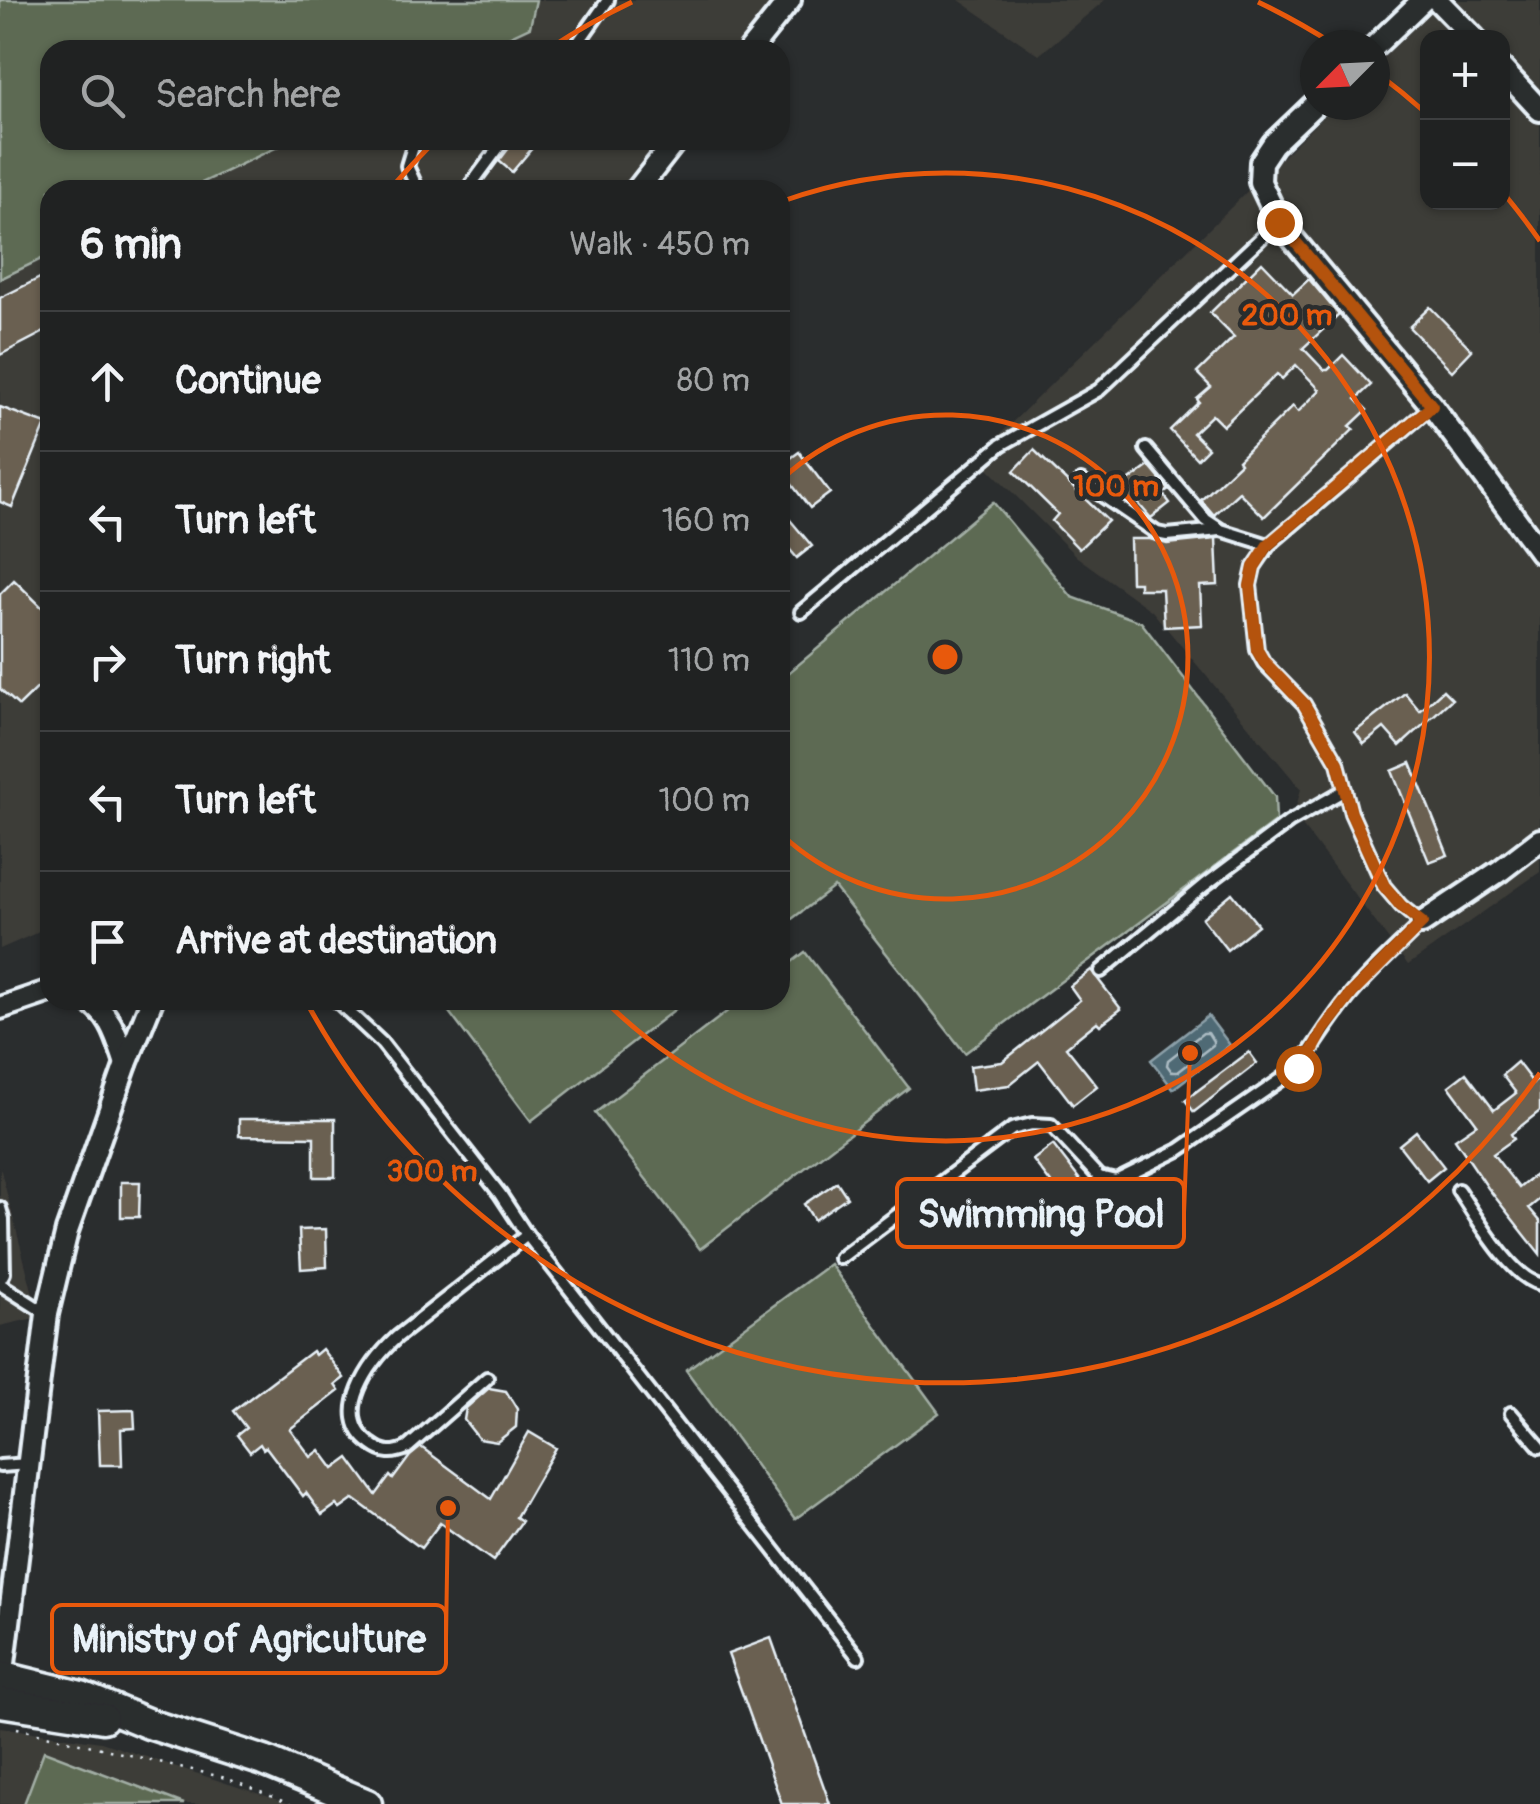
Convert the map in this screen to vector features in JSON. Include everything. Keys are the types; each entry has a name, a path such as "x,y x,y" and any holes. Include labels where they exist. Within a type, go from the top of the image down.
{"main road":[{"path":"1,1687 150,1724 264,1761 366,1804"}],"street":[{"path":"758,40 790,0"},
{"path":"1390,32 1423,0"},
{"path":"1437,0 1466,30"},
{"path":"1510,78 1540,110"},
{"path":"1300,118 1273,144 1262,162 1260,182 1279,222 1432,406 1540,552"},
{"path":"646,180 668,150"},
{"path":"1422,923 1540,840"},
{"path":"0,1008 40,994"},
{"path":"99,1010 108,1017 126,1064"},
{"path":"1,1687 47,1314 66,1231 148,1010"}],"lane":[{"path":"579,40 608,0"},
{"path":"413,150 407,166 413,180"},
{"path":"474,180 497,150"},
{"path":"801,612 1001,446 1099,390 1279,222"},
{"path":"840,1258 1012,1129 1051,1125 1099,1177 1116,1181 1179,1150 1298,1068 1352,993 1422,923 1384,886 1351,813 1338,763 1304,704 1257,650 1250,586 1254,567 1268,545 1432,406"},
{"path":"1146,449 1206,520 1221,530 1268,545"},
{"path":"1081,481 1157,533 1221,530"},
{"path":"1101,971 1289,822 1345,790"},
{"path":"347,1010 382,1043 500,1194 527,1235 858,1657"},
{"path":"1458,1190 1508,1262 1520,1275 1540,1284"},
{"path":"0,1208 4,1273 0,1282 47,1314"},
{"path":"487,1378 408,1448 386,1453 356,1430 354,1404 379,1353 527,1235"},
{"path":"1511,1413 1540,1447"},
{"path":"0,1466 30,1464"}],"path":[{"path":"16,1728 226,1778 290,1804"}],"shaded area":[{"path":"536,0 798,0 768,40 502,40 530,27"},
{"path":"959,0 1105,0 1039,55"},
{"path":"1442,0 1540,0 1540,872 1408,965 1294,815 1301,789 1152,611 1077,557 977,457 1320,120 1390,120 1390,51"},
{"path":"271,150 686,150 663,180 208,180"},
{"path":"40,260 40,930 0,949 0,279"},
{"path":"0,1167 39,1317 0,1326"},
{"path":"0,1727 101,1742 290,1804 0,1804"}],"green space":[{"path":"0,0 536,0 530,27 502,40 40,40 40,150 271,150 208,180 40,180 40,260 0,279"},
{"path":"993,502 1072,597 1141,622 1275,797 1276,821 965,1053 834,887 790,920 790,672"},
{"path":"805,952 909,1088 700,1249 595,1113 729,1010 790,1010 790,963"},
{"path":"448,1010 674,1010 531,1121"},
{"path":"830,1264 939,1413 795,1519 686,1370"},
{"path":"44,1751 184,1804 24,1804"}],"water":[{"path":"1208,1016 1230,1045 1173,1089 1151,1060"}],"building":[{"path":"507,150 531,150 512,172 499,161"},
{"path":"1262,262 1293,294 1309,279 1339,315 1303,348 1324,370 1343,355 1371,385 1356,399 1367,410 1350,426 1354,429 1264,517 1239,492 1214,515 1201,500 1293,406 1298,412 1320,390 1296,365 1282,379 1277,374 1223,426 1212,415 1193,433 1208,448 1197,459 1170,430 1211,387 1197,373 1234,337 1210,313"},
{"path":"40,278 40,334 0,355 0,298"},
{"path":"1430,307 1472,350 1452,371 1409,327"},
{"path":"0,407 40,422 40,439 12,507 0,502"},
{"path":"1034,450 1108,521 1079,549 1052,521 1058,514 1014,471"},
{"path":"799,452 830,493 810,508 790,482 790,459"},
{"path":"1149,466 1169,490 1163,494 1170,503 1151,518 1136,501 1129,503 1119,488"},
{"path":"790,520 812,546 797,558 790,550"},
{"path":"1130,539 1167,544 1216,539 1218,585 1200,586 1202,625 1164,627 1162,589 1139,589 1139,582 1131,582"},
{"path":"14,580 40,605 40,686 19,706 0,689 0,594"},
{"path":"1443,690 1452,699 1400,746 1384,728 1364,744 1355,732 1405,693 1420,711"},
{"path":"1411,763 1448,855 1429,862 1392,771"},
{"path":"1232,893 1258,925 1227,950 1202,918"},
{"path":"1091,970 1121,1009 1066,1047 1097,1086 1073,1105 1039,1061 1009,1085 973,1090 970,1066 1002,1062 1080,1000 1070,986"},
{"path":"1249,1052 1257,1063 1194,1112 1185,1100"},
{"path":"1517,1062 1533,1083 1540,1078 1540,1111 1511,1134 1514,1139 1493,1154 1519,1188 1540,1171 1540,1199 1529,1208 1540,1221 1540,1254 1455,1139 1477,1124 1449,1086 1466,1073 1494,1110 1516,1093 1502,1075"},
{"path":"239,1119 335,1119 335,1177 314,1177 314,1137 239,1136"},
{"path":"1416,1131 1444,1167 1427,1181 1399,1145"},
{"path":"1053,1145 1080,1180 1060,1195 1033,1160"},
{"path":"121,1182 140,1182 139,1217 121,1217"},
{"path":"837,1182 847,1197 814,1220 804,1204"},
{"path":"326,1229 327,1267 301,1269 299,1230"},
{"path":"322,1349 344,1378 335,1385 339,1391 290,1429 311,1457 320,1450 334,1469 349,1458 376,1495 421,1447 491,1499 529,1432 556,1448 516,1517 522,1521 493,1561 440,1523 421,1548 354,1499 322,1515 266,1447 263,1449 260,1444 250,1452 237,1435 246,1428 233,1411 312,1351 315,1355"},
{"path":"489,1388 506,1391 517,1409 516,1427 497,1442 479,1439 464,1420 466,1408"},
{"path":"134,1410 135,1428 121,1429 122,1465 100,1465 98,1411"},
{"path":"771,1638 830,1804 782,1804 728,1654"}],"place":[{"name":"Swimming Pool","path":"1190,1053"},
{"name":"Ministry of Agriculture","path":"448,1508"}],"route":[{"path":"1279,222 1432,406 1268,545 1254,567 1250,586 1257,650 1304,704 1338,763 1351,813 1384,886 1422,923 1352,993 1298,1068"}]}
